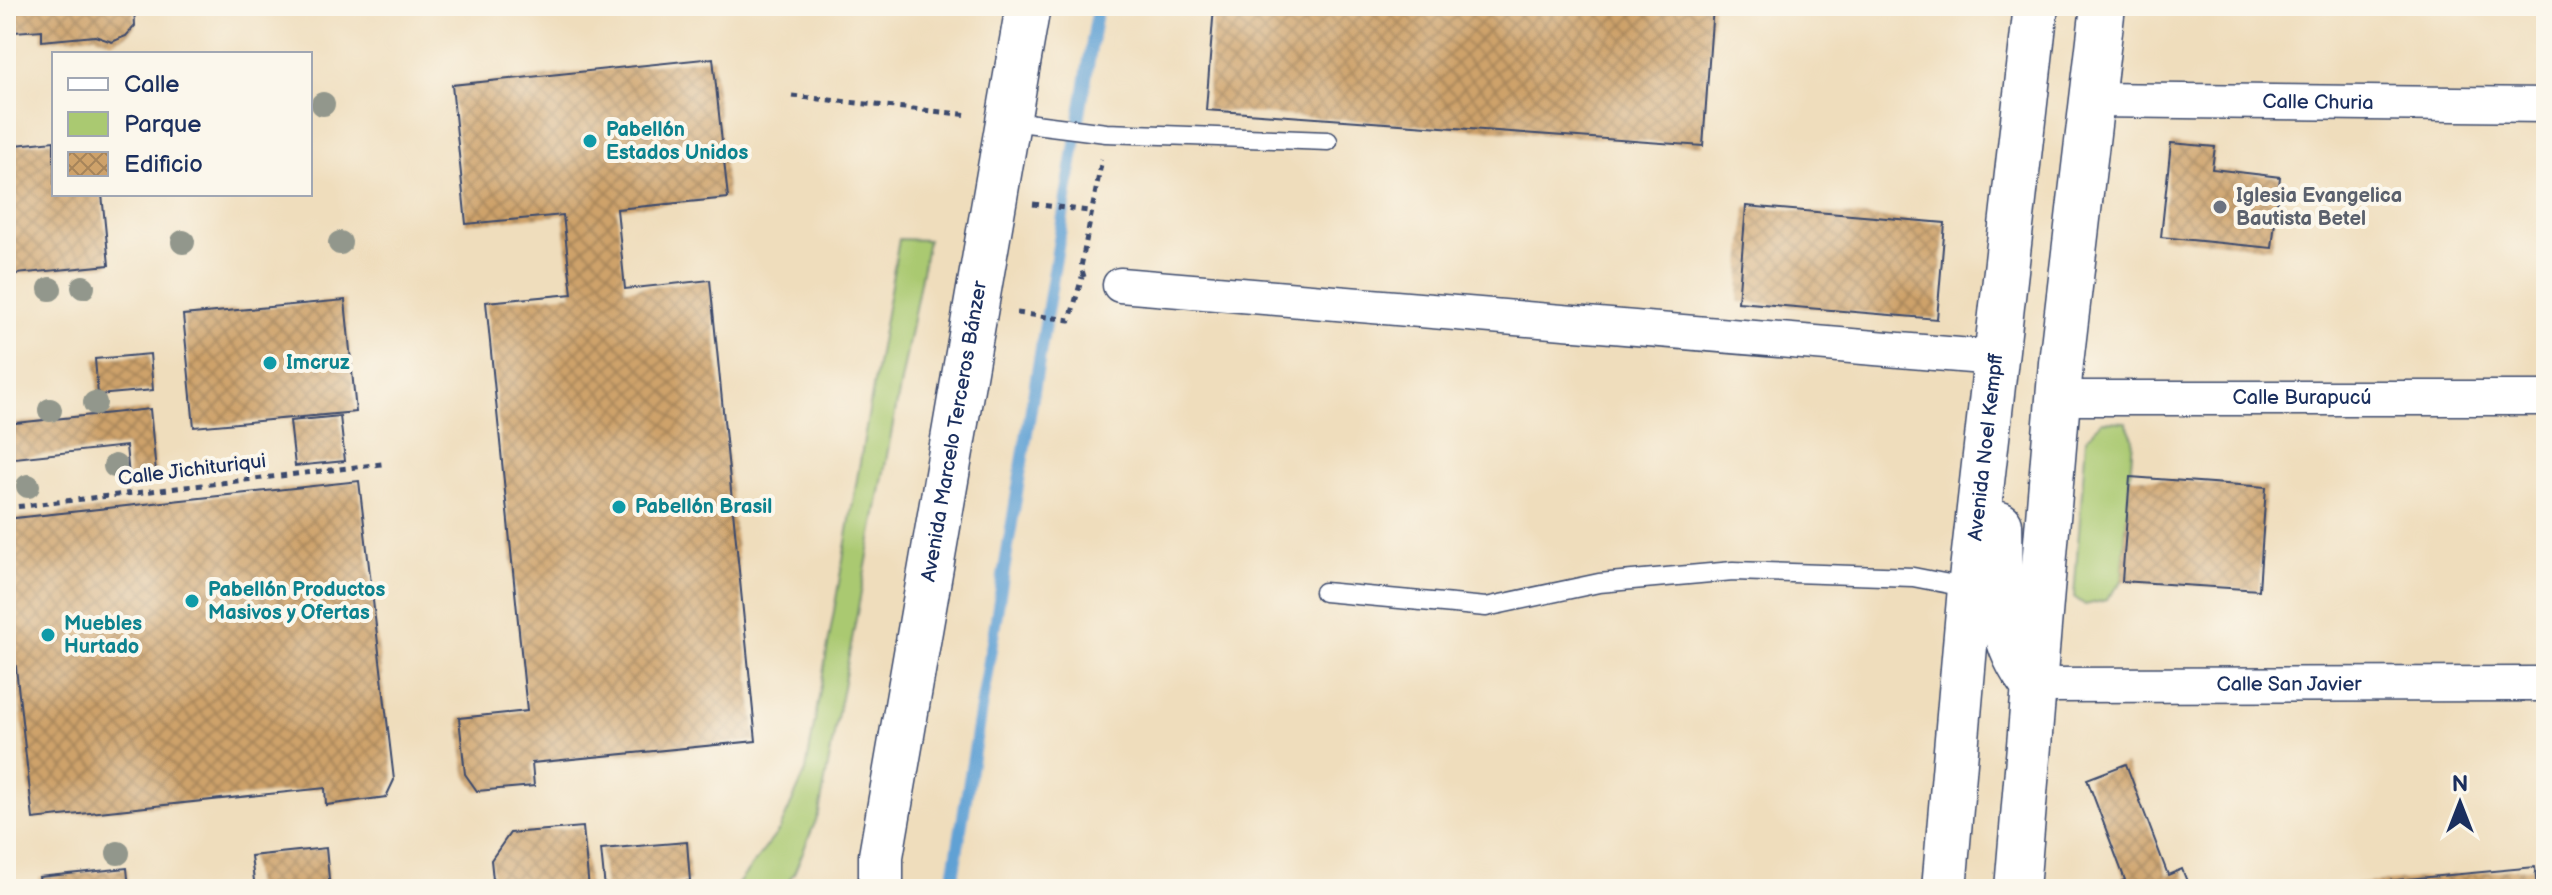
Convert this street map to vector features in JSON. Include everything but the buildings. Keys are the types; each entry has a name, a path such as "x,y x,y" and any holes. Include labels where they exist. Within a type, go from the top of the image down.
{"main road":[{"name":"Avenida Marcelo Terceros Bánzer","path":"876,878 1028,123 1028,6"},
{"name":"Avenida Noel Kempff","path":"1944,889 1970,588 2036,6"},
{"path":"2046,6 2049,73 2054,89 2071,99 2090,100"},
{"path":"2017,889 2060,381 2103,6"},
{"path":"2017,178 2033,178 2048,184 2054,196 2060,381"},
{"path":"1985,446 2000,520 2003,626 2015,662 2033,685"}],"street":[{"name":"Calle Churia","path":"2090,100 2546,105"},
{"path":"1120,285 1995,358"},
{"name":"Calle Burapucú","path":"2060,381 2546,398"},
{"name":"Calle San Javier","path":"2033,685 2546,684"}],"lane":[{"path":"1028,123 1101,132 1328,141"},
{"path":"1324,592 1486,607 1599,583 1733,571 1913,577 1970,588"}],"path":[{"path":"792,96 920,109"},
{"path":"1025,314 1070,320 1082,276 1086,211 1108,141 1101,132"},
{"path":"1045,206 1086,211"},
{"path":"1082,276 1120,285"},
{"name":"Calle Jichituriqui","path":"6,508 382,464"}],"green space":[{"path":"899,239 928,240 819,813 795,871 783,889 734,889 780,829 806,771"},
{"path":"2102,421 2126,422 2133,438 2122,581 2106,600 2085,605 2074,597 2086,439"}],"waterway":[{"path":"951,889 1098,6"}],"place":[{"name":"Pabellón Estados Unidos","path":"590,141"},
{"name":"Iglesia Evangelica Bautista Betel","path":"2220,207"},
{"name":"Imcruz","path":"270,363"},
{"name":"Pabellón Brasil","path":"619,507"},
{"name":"Pabellón Productos Masivos y Ofertas","path":"192,601"},
{"name":"Muebles Hurtado","path":"48,635"}]}
